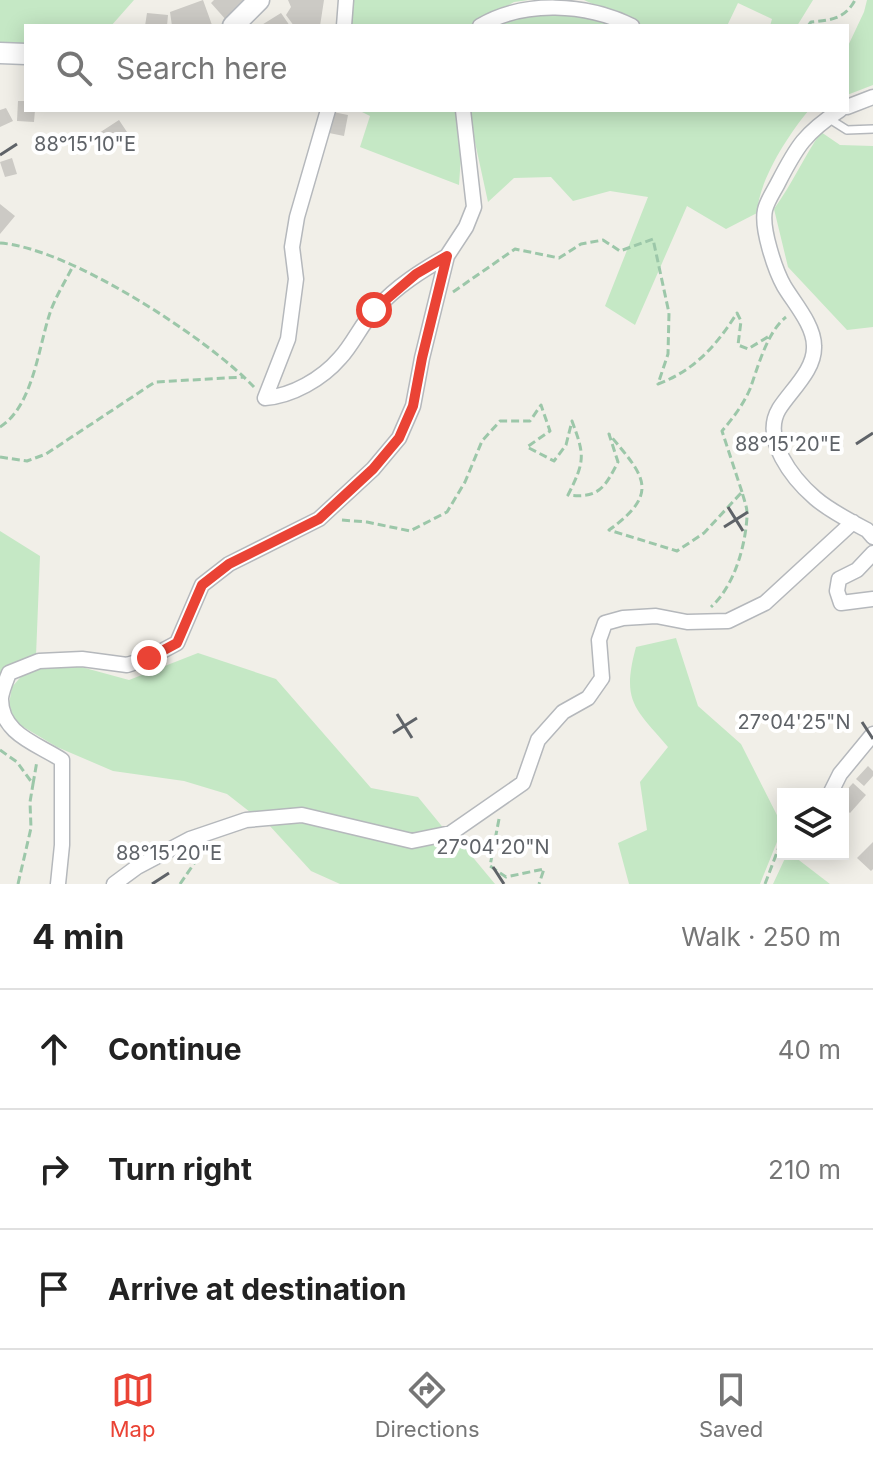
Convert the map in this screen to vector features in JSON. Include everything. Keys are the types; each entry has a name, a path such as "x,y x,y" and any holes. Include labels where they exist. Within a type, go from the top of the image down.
{"main road":[{"path":"235,24 259,0"},
{"path":"0,53 24,54"}],"street":[{"path":"344,24 346,0"},
{"path":"482,24 517,7 554,1 587,7 627,24"},
{"path":"849,106 873,97"},
{"path":"327,112 292,247 296,279 288,339 265,398 281,397 320,375 341,358 374,310 416,274 447,256"},
{"path":"58,884 62,845 62,760 39,745 17,736 5,717 1,698 9,673 39,661 82,659 127,665 149,658 177,643 202,585 229,564 319,519 373,469 399,438 413,406 447,256 466,227 474,207 463,112"},
{"path":"834,114 814,127 797,147 764,211 771,256 814,345 809,368 777,413 773,431 779,453 816,499 867,530 873,537"},
{"path":"114,884 137,867 177,846 246,820 302,815 412,841 451,833 523,783 538,740 563,712 588,698 602,678 599,640 605,623 623,618 656,616 687,622 728,621 765,603 853,522"},
{"path":"873,553 857,570 839,579 837,591 841,603 873,599"},
{"path":"833,788 840,774 873,734"}],"lane":[{"path":"834,114 847,130 873,129"}],"path":[{"path":"810,24 834,20 849,11 855,0"},
{"path":"435,305 515,249 559,258 581,244 603,240 620,251 653,239 669,313 668,354 658,384 678,376 699,361 722,336 737,313 741,321 738,345 748,349 771,335"},
{"path":"0,243 32,250 73,265 163,316 244,377 265,398"},
{"path":"0,427 13,418 24,399 49,314 73,265"},
{"path":"687,622 713,605 728,589 748,515 722,431 749,390 771,335 781,321 798,308"},
{"path":"0,457 27,461 46,454 155,382 244,377"},
{"path":"319,519 367,522 410,531 447,512 465,482 482,441 500,421 530,421 541,405 550,431 527,447 554,461 566,445 572,421 581,446 582,467 568,495 586,497 606,485 618,462 609,434 641,472 642,494 631,514 609,530 677,551 704,533 742,492"},
{"path":"18,884 31,828 30,802 39,745"},
{"path":"0,750 17,762 33,784"},
{"path":"499,799 500,824 490,866 506,877 544,869 539,884"},
{"path":"180,884 196,863 213,831"},
{"path":"765,884 777,852"}],"green space":[{"path":"0,0 134,0 113,24 24,24 24,44 0,43"},
{"path":"351,0 529,0 514,2 477,24 349,24"},
{"path":"584,0 813,0 798,24 771,24 772,19 738,3 728,24 637,24"},
{"path":"867,0 873,0 873,85 849,94 849,44"},
{"path":"558,4 613,24 494,24"},
{"path":"362,112 460,112 459,185 360,147 370,116"},
{"path":"468,112 807,112 769,172 757,213 726,229 687,206 635,325 605,306 648,197 610,191 573,201 551,177 514,178 488,202"},
{"path":"821,132 840,145 873,146 873,327 847,330 788,267 774,209"},
{"path":"0,531 40,556 36,656 11,664 0,675"},
{"path":"676,638 698,706 741,744 777,815 777,842 760,884 629,884 618,843 647,830 640,782 668,747 634,703 630,680 636,647"},
{"path":"198,653 276,679 371,788 418,797 445,830 410,837 271,811 250,812 227,794 184,781 113,771 57,747 15,722 9,704 12,687 25,672 42,664 74,665 129,680"},
{"path":"304,823 409,847 456,837 495,884 340,884 311,871 269,825"},
{"path":"784,860 799,860 830,884 773,884"}],"building":[{"path":"203,0 212,24 172,24 170,12"},
{"path":"214,0 249,0 227,21 211,3"},
{"path":"288,0 324,0 320,24 293,24 286,15 291,7"},
{"path":"147,13 168,15 167,24 145,24"},
{"path":"281,13 289,24 263,24"},
{"path":"18,101 24,101 24,112 35,112 34,122 17,121"},
{"path":"6,108 13,121 0,127 0,110"},
{"path":"333,112 348,115 344,136 329,133"},
{"path":"119,120 129,135 106,150 96,135"},
{"path":"12,158 17,174 5,177 0,162"},
{"path":"0,204 15,216 0,234"},
{"path":"868,766 873,776 864,786 856,779"},
{"path":"853,783 866,795 850,813 849,812 848,788"},
{"path":"873,842 873,869 871,871 857,858"}],"route":[{"path":"149,658 177,643 202,585 229,564 319,519 373,469 399,438 413,406 447,256 416,274 374,310"}]}
